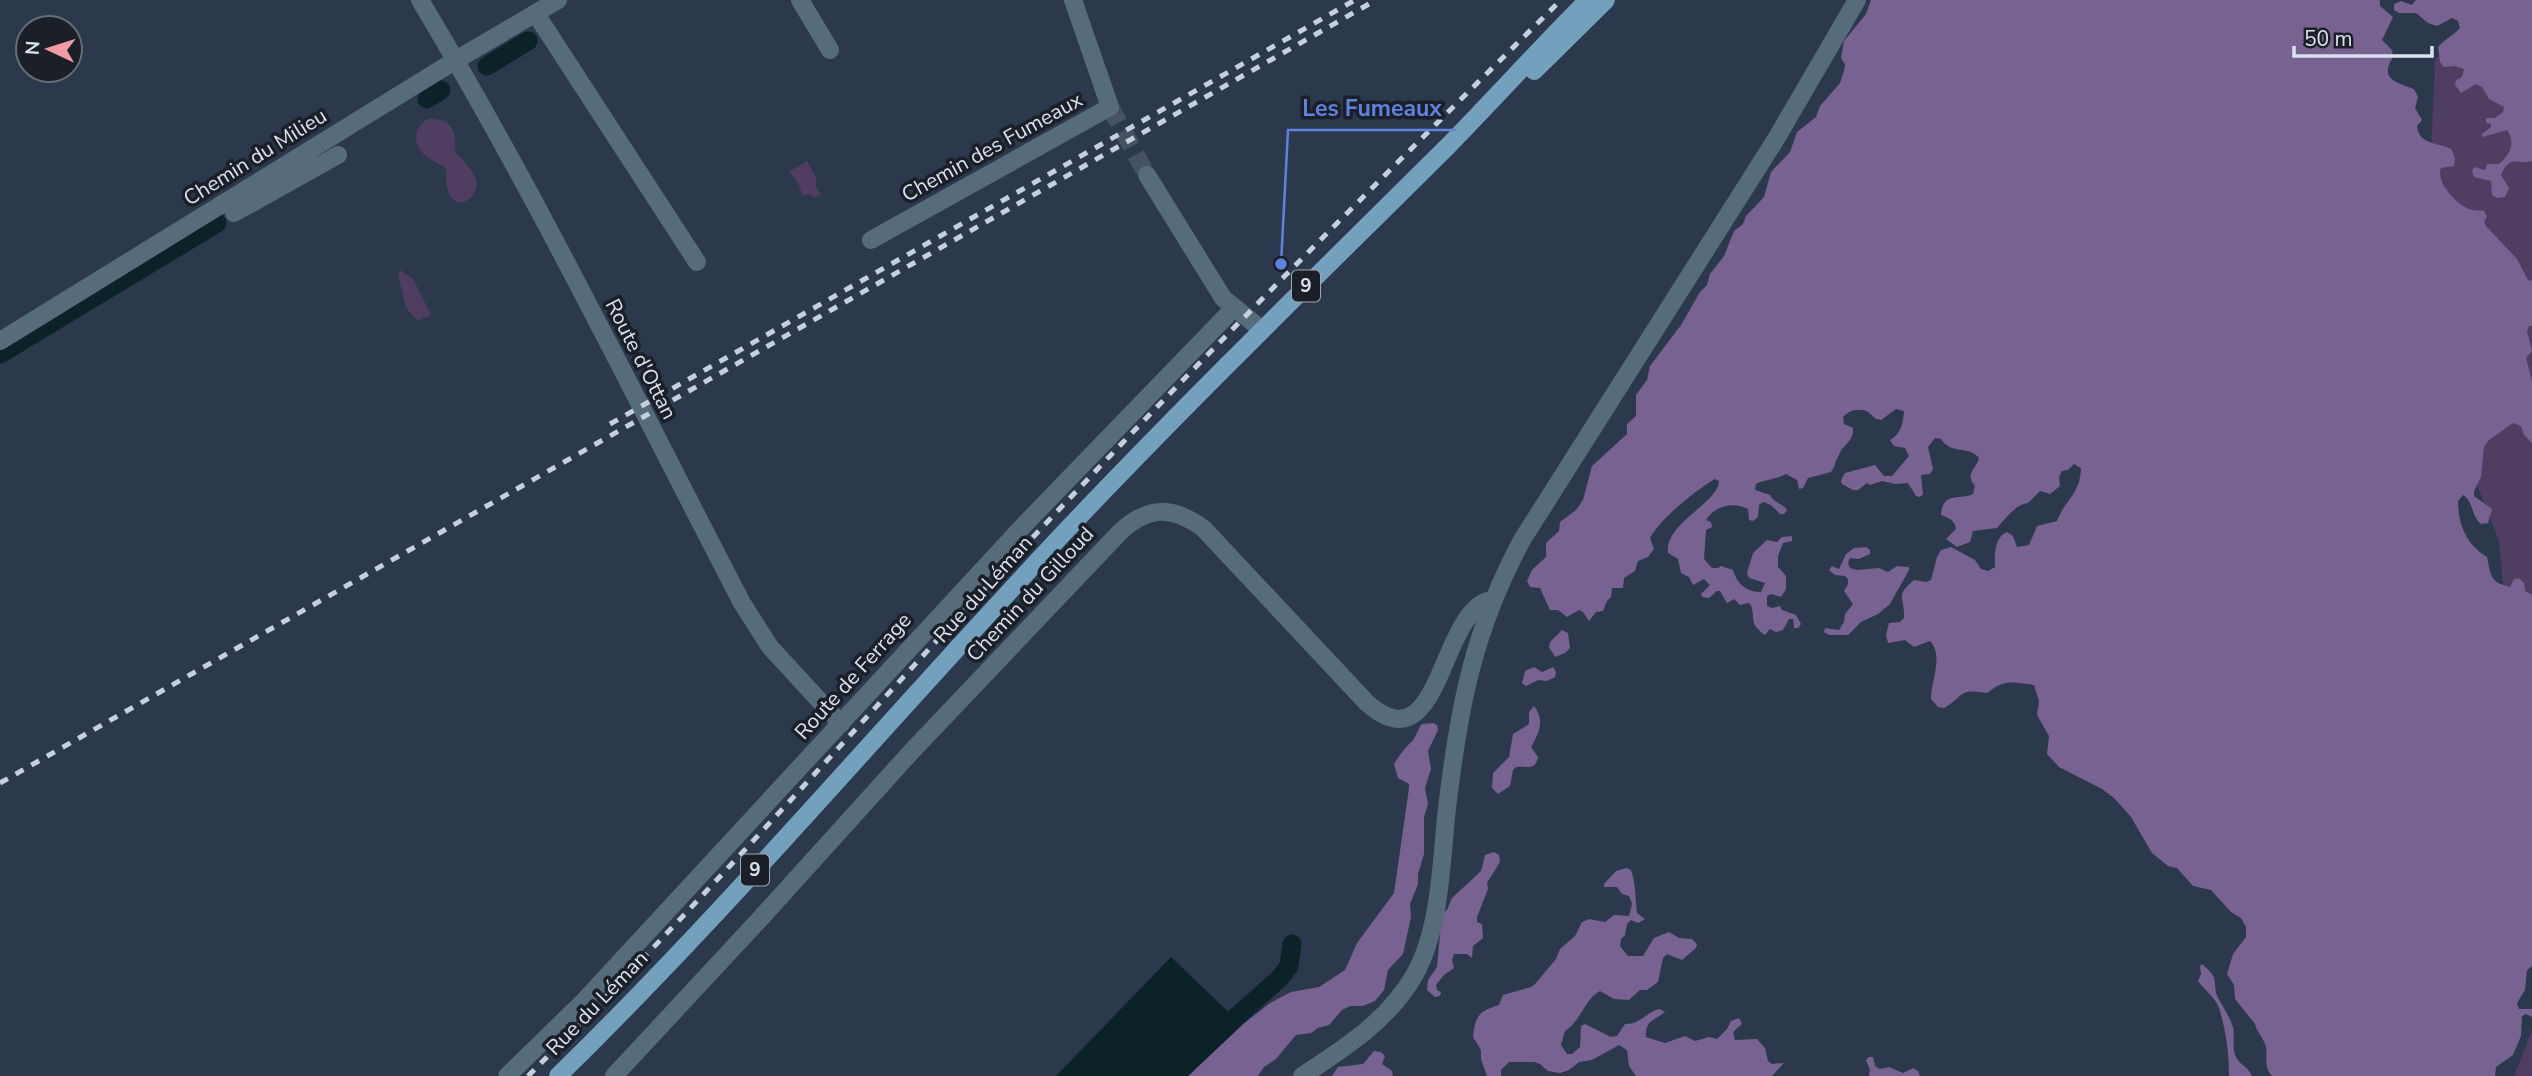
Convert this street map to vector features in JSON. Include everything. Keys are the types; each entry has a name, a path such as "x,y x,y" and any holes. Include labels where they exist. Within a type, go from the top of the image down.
{"main road":[{"name":"Rue du Léman","path":"558,1076 735,892 1077,519 1262,330 1452,142 1588,0"},
{"name":"Rue du Léman","path":"1452,142 1487,116 1606,0"}],"street":[{"name":"Route d'Ottan","path":"420,0 456,60 559,250 742,603 770,647 841,724"},
{"name":"Chemin du Milieu","path":"0,341 558,0"},
{"path":"800,0 830,50"},
{"name":"Chemin des Fumeaux","path":"871,240 1110,107 1073,0"},
{"path":"1302,1076 1347,1047 1374,1025 1407,987 1424,954 1433,919 1461,707 1472,659 1492,600 1522,540 1776,139 1857,0"},
{"path":"536,14 697,262"},
{"path":"234,214 338,155"},
{"path":"1147,175 1223,298 1262,330"},
{"name":"Route de Ferrage","path":"508,1076 582,1003 1023,526 1234,308"},
{"name":"Chemin du Gilloud","path":"614,1076 911,752 1121,531 1141,516 1170,512 1180,514 1203,528 1367,703 1380,713 1394,717 1409,717 1422,706 1473,610 1483,602 1492,600"}],"shaded area":[{"path":"1871,0 2380,0 2380,6 2393,17 2382,40 2392,50 2389,75 2396,82 2414,89 2418,97 2415,108 2422,120 2417,126 2421,137 2451,149 2455,158 2454,166 2441,168 2440,174 2445,187 2461,205 2484,211 2487,217 2484,221 2486,226 2517,259 2528,280 2532,281 2532,326 2529,326 2527,331 2532,351 2526,358 2532,381 2532,443 2524,435 2521,426 2513,423 2489,440 2484,447 2481,477 2474,496 2492,509 2488,523 2481,524 2478,521 2469,501 2463,495 2458,501 2465,534 2474,547 2487,557 2492,577 2510,587 2514,579 2519,578 2524,583 2525,591 2532,595 2532,966 2527,970 2525,990 2517,1003 2519,1009 2532,1009 2532,1017 2526,1014 2522,1016 2521,1036 2513,1055 2496,1067 2495,1076 2272,1076 2267,1065 2265,1044 2255,1024 2235,999 2234,985 2227,974 2233,954 2246,937 2246,927 2241,918 2231,912 2211,890 2193,886 2177,868 2168,866 2152,853 2131,817 2114,798 2059,767 2047,754 2049,736 2037,715 2039,701 2034,685 2009,683 1999,685 1987,693 1966,692 1944,708 1938,707 1931,699 1936,654 1930,641 1914,647 1905,640 1888,643 1886,635 1889,623 1900,622 1904,618 1904,590 1914,580 1931,580 1941,550 1951,547 1975,560 1981,569 1988,571 1995,567 1996,546 2007,532 2013,536 2017,547 2029,545 2037,526 2057,521 2078,484 2081,468 2074,464 2068,470 2062,471 2059,477 2060,486 2050,494 2040,491 2028,503 2015,509 1997,528 1973,531 1970,542 1957,547 1946,539 1956,529 1953,521 1941,515 1942,507 1949,499 1973,494 1975,486 1971,475 1979,458 1935,438 1928,447 1933,469 1930,474 1921,475 1923,494 1920,497 1916,496 1908,483 1882,481 1870,485 1867,483 1858,490 1853,490 1842,484 1845,473 1875,465 1884,476 1892,476 1909,456 1905,448 1894,446 1890,440 1901,428 1904,411 1896,409 1881,420 1865,411 1854,410 1843,417 1844,424 1853,428 1853,433 1831,472 1808,478 1803,488 1799,489 1797,480 1786,474 1756,484 1755,490 1770,495 1787,510 1784,514 1763,502 1759,505 1758,517 1753,521 1749,520 1748,509 1737,505 1719,508 1706,520 1711,522 1712,527 1706,530 1704,559 1712,568 1721,566 1733,570 1743,586 1756,592 1761,592 1765,583 1749,578 1747,573 1753,553 1767,540 1777,542 1782,537 1792,536 1792,541 1783,543 1778,556 1778,567 1786,576 1786,589 1781,597 1771,594 1767,596 1767,606 1780,606 1782,610 1796,615 1801,624 1798,628 1794,628 1793,619 1789,619 1783,630 1776,632 1770,629 1765,635 1754,624 1751,605 1740,605 1734,599 1727,603 1720,591 1709,598 1702,597 1701,594 1710,585 1704,579 1693,585 1689,577 1681,573 1678,559 1668,553 1674,532 1716,489 1719,481 1715,479 1689,497 1662,522 1650,538 1654,549 1648,557 1638,561 1635,571 1624,578 1623,588 1612,588 1611,597 1603,611 1596,612 1589,621 1579,610 1567,617 1558,610 1550,610 1540,588 1530,587 1527,581 1532,570 1546,557 1546,543 1559,531 1560,522 1576,510 1583,500 1592,466 1627,434 1627,424 1636,416 1636,395 1647,380 1650,366 1707,285 1710,274 1724,256 1734,231 1743,224 1746,216 1764,197 1771,172 1790,152 1797,132 1816,117 1820,106 1840,83 1845,64 1841,58 1844,41 1866,14"},
{"path":"2416,0 2532,0 2532,161 2511,162 2505,168 2501,175 2509,188 2505,197 2497,198 2492,195 2491,181 2474,177 2472,171 2474,167 2485,170 2487,164 2499,164 2509,153 2511,140 2507,130 2482,137 2491,127 2491,124 2486,123 2486,118 2495,118 2503,112 2504,107 2489,99 2482,87 2476,84 2461,93 2455,85 2456,80 2462,77 2464,69 2444,67 2440,62 2438,47 2460,28 2458,21 2452,18 2437,26 2428,23 2416,13 2399,13 2394,10 2394,4 2401,1 2412,5"},
{"path":"2517,0 2532,0 2532,920 2499,541 2423,347 2435,59"},
{"path":"428,119 448,123 454,132 455,152 476,179 473,195 468,200 456,201 450,196 446,168 426,156 418,147 417,131"},
{"path":"807,161 821,194 814,198 809,193 803,196 798,183 789,172"},
{"path":"400,270 413,279 431,315 418,321 406,308 398,274"},
{"path":"1866,547 1870,554 1859,559 1850,558 1850,568 1879,568 1888,572 1897,566 1909,567 1909,570 1890,604 1878,614 1861,622 1848,635 1829,635 1824,632 1825,628 1839,630 1845,614 1853,604 1844,591 1848,579 1829,570 1832,566 1839,569 1846,554 1854,548"},
{"path":"1562,630 1568,633 1570,648 1555,657 1549,647 1550,642"},
{"path":"1534,667 1542,672 1553,667 1555,677 1547,681 1538,680 1526,686 1522,683 1525,671"},
{"path":"1534,706 1540,722 1531,747 1538,757 1537,761 1530,767 1516,767 1510,786 1498,794 1492,788 1493,773 1509,757 1513,734 1529,724 1529,712"},
{"path":"1433,723 1438,730 1428,751 1431,769 1425,788 1428,804 1424,817 1424,854 1418,884 1410,904 1411,917 1403,954 1388,970 1384,990 1375,1001 1342,1010 1329,1025 1311,1033 1296,1035 1258,1076 1188,1076 1242,1025 1270,1003 1291,992 1319,987 1345,970 1357,943 1394,893 1409,784 1398,778 1394,764 1422,724"},
{"path":"1494,852 1499,855 1500,862 1487,883 1488,889 1477,917 1477,922 1482,924 1483,938 1473,946 1472,958 1467,954 1454,954 1454,968 1436,985 1441,992 1440,996 1435,997 1427,990 1428,980 1437,967 1442,913 1447,910 1452,898 1481,871 1485,855"},
{"path":"1626,868 1631,870 1633,875 1637,913 1645,919 1638,923 1631,920 1627,924 1620,946 1628,956 1643,956 1654,938 1669,932 1679,938 1692,939 1697,944 1696,948 1682,960 1667,954 1663,958 1658,982 1647,990 1640,990 1629,1000 1614,999 1600,991 1595,995 1565,1031 1561,1045 1567,1054 1572,1054 1580,1047 1581,1026 1585,1024 1611,1037 1617,1036 1625,1024 1635,1022 1660,1009 1665,1012 1651,1021 1646,1037 1665,1043 1685,1036 1695,1041 1709,1037 1717,1039 1731,1021 1739,1018 1742,1024 1733,1032 1735,1040 1757,1039 1765,1048 1768,1061 1772,1064 1784,1063 1772,1076 1636,1076 1629,1066 1627,1050 1619,1045 1560,1073 1548,1071 1534,1062 1509,1062 1501,1070 1501,1076 1487,1076 1481,1050 1473,1037 1479,1015 1499,1005 1503,995 1535,984 1556,959 1560,949 1575,936 1582,922 1589,919 1605,922 1614,915 1629,916 1632,904 1629,896 1622,894 1617,887 1604,887 1616,871"},
{"path":"1171,957 1242,1025 1188,1076 1056,1076"},
{"path":"2202,964 2214,978 2218,998 2232,1023 2235,1055 2252,1076 2229,1076 2227,1043 2220,1011 2214,998 2198,981"},
{"path":"2532,1030 2532,1076 2514,1076"},
{"path":"1374,1051 1385,1056 1382,1064 1392,1071 1393,1076 1332,1076 1338,1067 1363,1064"},
{"path":"1873,1057 1875,1066 1880,1069 1889,1067 1903,1073 1913,1068 1920,1076 1869,1076 1866,1060"}],"waterway":[{"path":"487,66 528,41"},
{"path":"427,99 441,90"},
{"path":"0,354 217,223"},
{"path":"1217,1034 1280,978 1289,966 1292,944"}],"tunnel":[{"path":"1110,107 1147,175"}],"railway":[{"path":"610,424 1355,0"},
{"path":"0,783 1376,0"},
{"path":"528,1076 715,882 1153,411 1561,0"}],"place":[{"name":"Les Fumeaux","path":"1281,264"}]}
